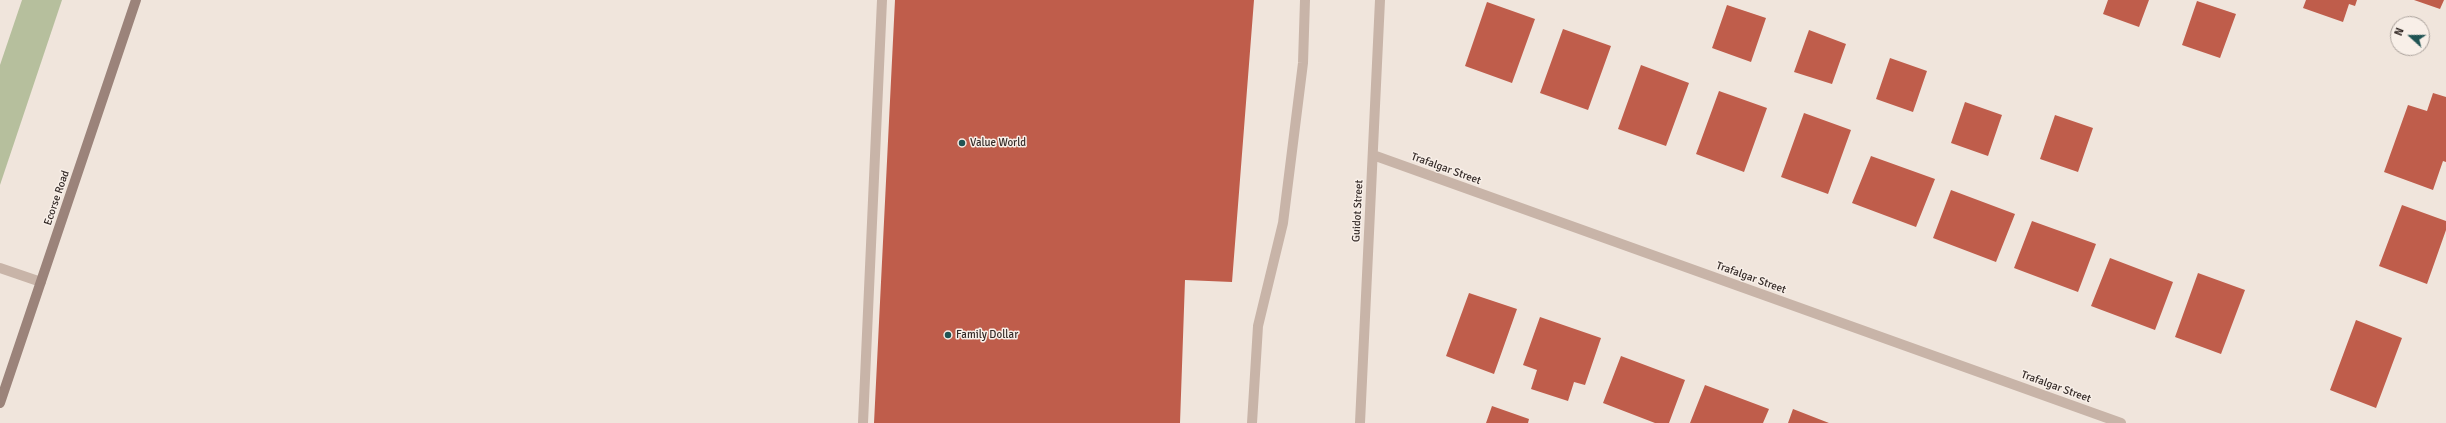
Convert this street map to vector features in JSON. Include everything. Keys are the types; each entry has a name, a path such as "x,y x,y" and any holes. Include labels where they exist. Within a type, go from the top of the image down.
{"main road":[{"name":"Ecorse Road","path":"0,403 136,0"}],"street":[{"path":"863,423 882,0"},
{"path":"1252,423 1258,326 1283,223 1303,63 1305,0"},
{"name":"Guidot Street","path":"1360,423 1380,0"},
{"name":"Trafalgar Street","path":"1373,155 2121,423"},
{"path":"0,268 41,282"}],"green space":[{"path":"22,0 62,0 0,185 0,65"}],"building":[{"path":"895,0 1254,0 1232,282 1185,280 1180,423 874,423"},
{"path":"2108,0 2149,0 2139,27 2103,14"},
{"path":"2306,0 2357,0 2355,6 2349,4 2343,22 2303,8"},
{"path":"2414,0 2444,0 2440,9"},
{"path":"2197,1 2236,14 2220,58 2182,45"},
{"path":"1487,2 1535,19 1512,83 1465,66"},
{"path":"1727,5 1766,18 1751,62 1712,48"},
{"path":"1563,29 1611,46 1588,110 1540,93"},
{"path":"1809,30 1846,44 1832,84 1794,72"},
{"path":"1890,58 1927,71 1913,112 1876,99"},
{"path":"1641,65 1689,83 1666,146 1618,129"},
{"path":"1719,91 1767,108 1744,172 1696,154"},
{"path":"2433,93 2446,97 2446,162 2443,161 2433,190 2384,172 2408,105 2427,111"},
{"path":"1965,102 2002,115 1988,156 1951,143"},
{"path":"1804,113 1851,130 1828,194 1781,177"},
{"path":"2055,115 2093,128 2078,172 2040,159"},
{"path":"1871,156 1935,179 1916,227 1852,203"},
{"path":"1951,190 2015,214 1996,262 1933,238"},
{"path":"2402,205 2446,221 2446,230 2427,284 2379,266"},
{"path":"2032,221 2096,244 2078,292 2014,268"},
{"path":"2110,258 2173,282 2155,330 2091,306"},
{"path":"2198,273 2245,290 2221,354 2175,337"},
{"path":"1469,293 1517,309 1494,374 1446,356"},
{"path":"1540,317 1601,338 1585,385 1574,382 1568,401 1531,389 1537,370 1523,365"},
{"path":"2356,320 2402,338 2376,408 2330,390"},
{"path":"1621,356 1685,380 1669,423 1655,423 1603,403"},
{"path":"1705,385 1769,409 1763,423 1690,423"},
{"path":"1492,406 1529,419 1528,423 1486,423"},
{"path":"1793,409 1829,423 1788,423"}],"place":[{"name":"Value World","path":"962,143"},
{"name":"Family Dollar","path":"948,335"}]}
